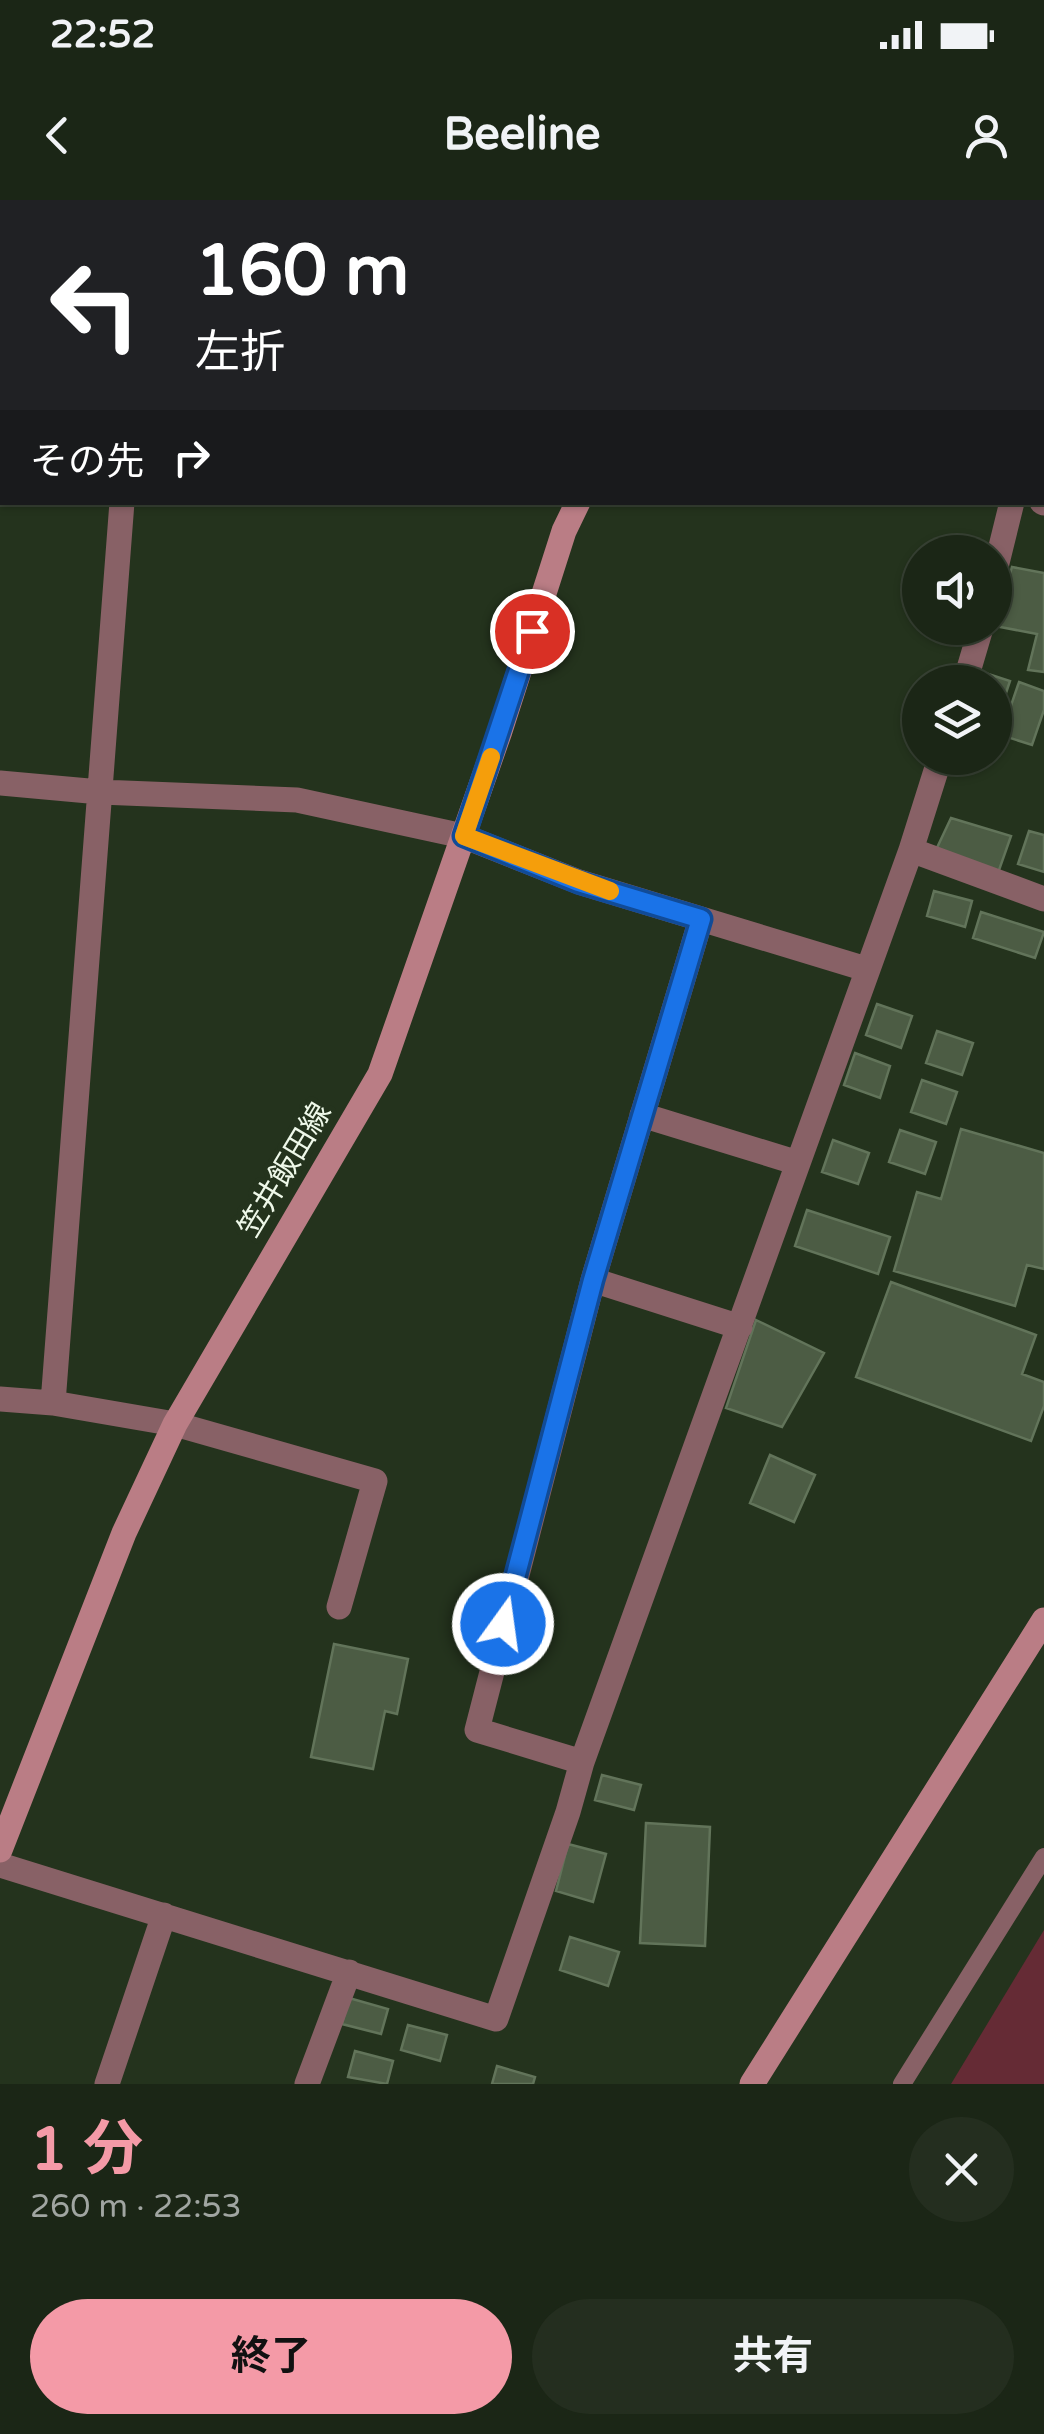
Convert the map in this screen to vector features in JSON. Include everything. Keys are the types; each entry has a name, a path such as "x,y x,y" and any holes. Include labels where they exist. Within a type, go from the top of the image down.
{"main road":[{"name":"笠井飯田線","path":"0,1850 124,1533 175,1424 380,1074 464,836 564,531 577,505"},
{"path":"752,2084 1044,1620"}],"street":[{"path":"53,1403 122,505"},
{"path":"1004,535 1011,505"},
{"path":"0,1866 496,2019 582,1762 935,775"},
{"path":"0,783 100,792 297,800 464,836 578,882 866,969"},
{"path":"911,850 1044,900"},
{"path":"582,1762 477,1730 593,1280 701,919"},
{"path":"642,1116 798,1163"},
{"path":"593,1280 740,1327"},
{"path":"0,1398 175,1424 375,1481 338,1607"},
{"path":"107,2084 164,1915"},
{"path":"307,2084 349,1972"}],"lane":[{"path":"902,2084 1044,1857"}],"shaded area":[{"path":"1044,1930 1044,2084 951,2084"}],"building":[{"path":"1012,567 1044,573 1044,672 1028,670 1037,634 1012,629"},
{"path":"1019,682 1044,691 1044,710 1032,745 1012,739 1012,703"},
{"path":"951,818 1011,836 998,873 935,852"},
{"path":"1029,831 1044,835 1044,872 1018,864"},
{"path":"934,891 972,901 965,927 927,916"},
{"path":"981,912 1044,932 1035,958 973,938"},
{"path":"877,1004 912,1016 901,1048 866,1035"},
{"path":"937,1031 973,1043 962,1075 926,1063"},
{"path":"855,1053 890,1066 880,1098 844,1085"},
{"path":"922,1080 957,1092 946,1124 911,1112"},
{"path":"961,1129 1044,1153 1044,1269 1027,1265 1015,1306 894,1271 917,1192 941,1199"},
{"path":"900,1130 936,1142 925,1174 889,1162"},
{"path":"833,1140 869,1153 858,1184 822,1172"},
{"path":"807,1210 890,1237 878,1274 795,1246"},
{"path":"891,1282 1036,1335 1022,1374 1044,1382 1044,1406 1031,1441 856,1377"},
{"path":"756,1320 824,1353 782,1427 726,1408"},
{"path":"770,1455 815,1475 794,1522 750,1503"},
{"path":"334,1644 408,1659 397,1714 385,1711 373,1769 311,1757"},
{"path":"602,1775 641,1785 634,1810 595,1800"},
{"path":"646,1823 710,1827 705,1946 640,1943"},
{"path":"568,1844 606,1854 593,1902 556,1891"},
{"path":"570,1937 619,1952 608,1986 560,1970"},
{"path":"349,1998 388,2009 381,2034 342,2024"},
{"path":"408,2025 447,2035 440,2061 401,2050"},
{"path":"355,2051 393,2061 387,2084 348,2077"},
{"path":"497,2066 535,2077 533,2084 492,2084"}],"slow traffic":[{"path":"491,757 464,836 610,891"}],"route":[{"path":"503,1624 593,1280 701,919 578,882 464,836 532,631"}]}
